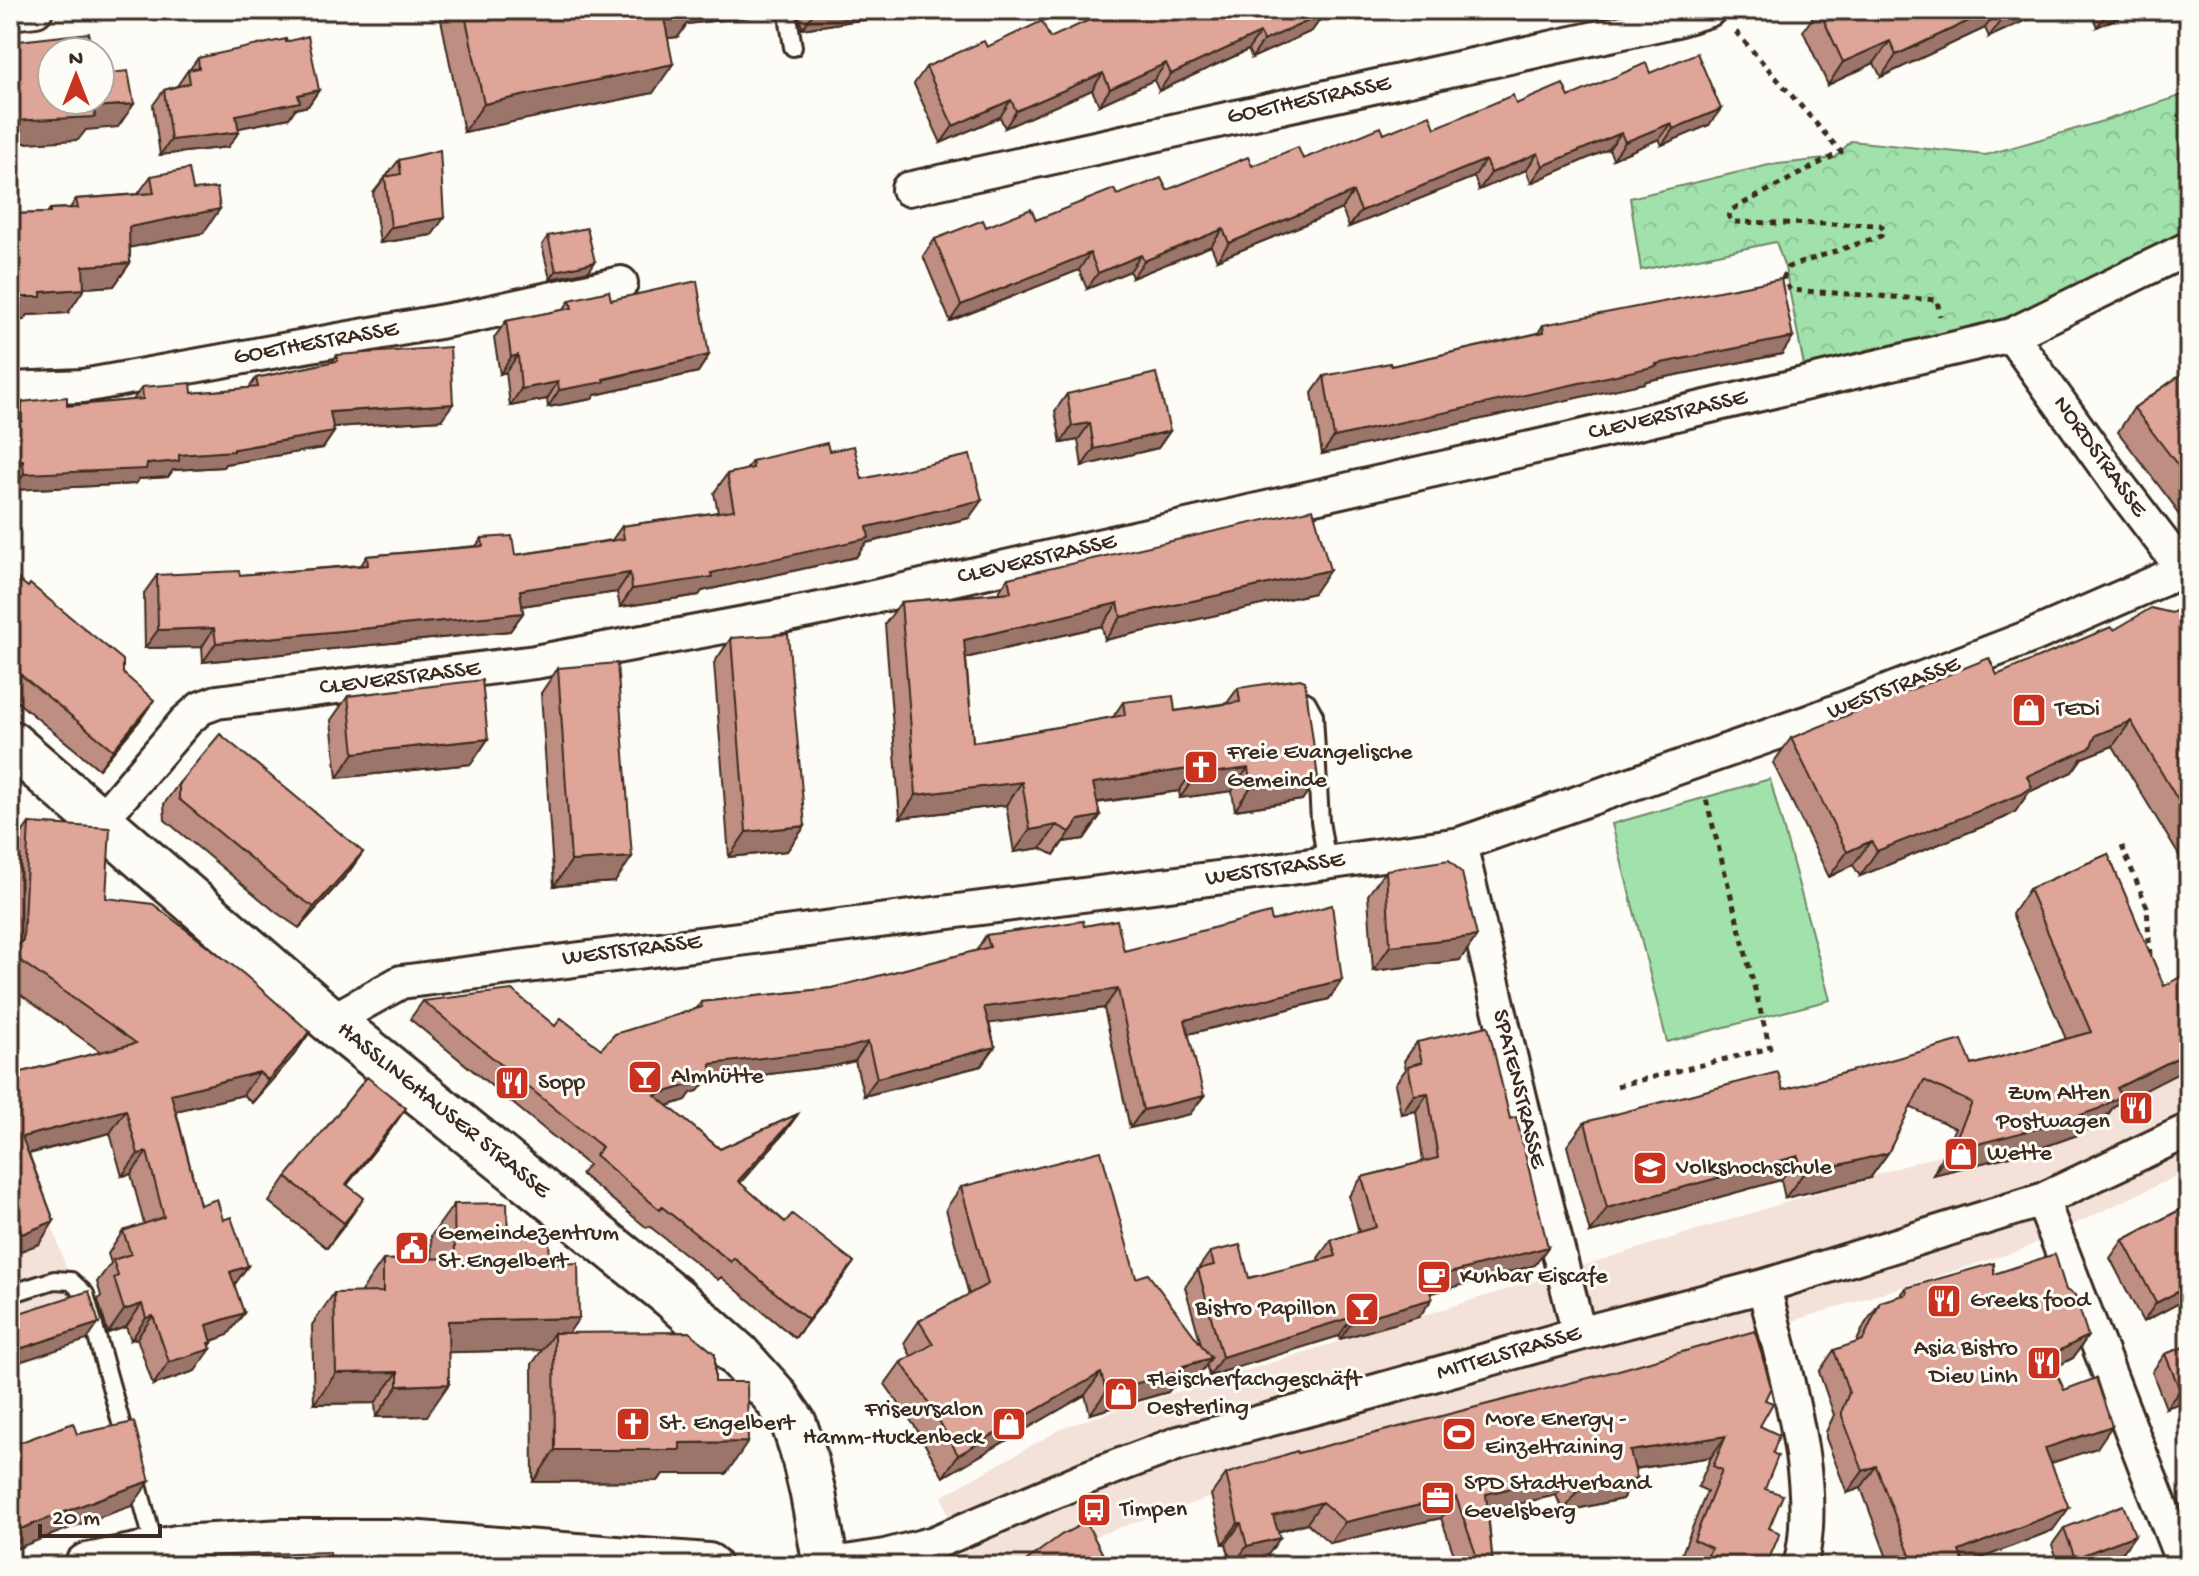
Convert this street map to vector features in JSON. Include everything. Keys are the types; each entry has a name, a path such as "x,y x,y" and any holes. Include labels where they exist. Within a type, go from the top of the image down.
{"main road":[{"name":"HASSLINGHAUSER STRASSE","path":"10,743 331,1021 673,1297 738,1355 774,1395 794,1424 813,1494 826,1566"},
{"path":"87,1566 177,1548 284,1542 394,1542 708,1566"},
{"path":"815,1566 826,1566"}],"street":[{"path":"10,13 36,10"},
{"name":"GOETHESTRASSE","path":"908,189 1673,21 1718,16"},
{"name":"CLEVERSTRASSE","path":"101,820 186,721 201,708 217,702 535,662 825,608 1947,351 2011,335 2189,248"},
{"name":"GOETHESTRASSE","path":"10,389 83,386 472,316 621,283"},
{"name":"NORDSTRASSE","path":"2011,335 2186,574"},
{"name":"WESTSTRASSE","path":"331,1021 401,982 1460,844 1811,721 2186,574"},
{"name":"SPATENSTRASSE","path":"1460,844 1579,1334"},
{"name":"MITTELSTRASSE","path":"826,1566 885,1556 934,1543 1086,1478 1179,1443 1764,1286 2042,1200 2189,1130"},
{"path":"2042,1200 2184,1566"},
{"path":"1764,1286 1800,1441 1806,1494 1805,1548 1800,1566"}],"lane":[{"path":"787,10 793,47"},
{"path":"1281,690 1307,702 1314,715 1320,821 1327,863"},
{"path":"10,1294 54,1280 71,1281 85,1294 156,1552"}],"path":[{"path":"1718,16 1841,152 1731,210 1729,217 1732,222 1880,225 1884,230 1881,236 1788,267 1783,279 1790,290 1799,292 1937,300 1947,351"},
{"path":"1617,1086 1770,1048 1697,762"},
{"path":"2122,846 2147,907 2151,969"},
{"path":"2171,1057 2189,1099"}],"shaded area":[{"path":"2189,1064 2189,1170 2021,1250 1716,1345 1398,1434 1006,1566 966,1566 942,1496 1067,1426 2096,1106"},
{"path":"10,1114 56,1237 88,1336 10,1359"}],"green space":[{"path":"2189,93 2189,230 2004,323 1805,371 1785,268 1776,242 1641,270 1630,198 1769,165 1835,158 1851,141 1986,155"},
{"path":"1770,779 1830,1000 1667,1042 1612,824"}],"building":[{"path":"464,10 686,10 663,13 673,64 484,104"},
{"path":"1111,10 1322,10 1324,14 1263,41 1260,33 1171,74 1166,63 1110,89 1103,73 1016,111 1011,100 953,126 926,67 984,41 987,47 1042,21 1050,38"},
{"path":"1819,10 1992,10 1896,55 1890,41 1843,62"},
{"path":"308,36 319,90 298,95 300,102 236,115 239,132 171,140 164,90 190,83 188,70 199,68 198,58"},
{"path":"36,39 36,116 95,117 10,121 10,42"},
{"path":"1697,53 1721,109 1673,129 1671,123 1625,142 1621,133 1543,166 1538,153 1491,173 1485,160 1361,211 1353,192 1229,243 1223,229 1144,261 1141,255 1098,273 1090,253 961,305 935,239 983,220 986,227 1031,209 1036,220 1114,189 1117,195 1161,178 1167,190 1248,157 1252,166 1298,147 1303,159 1381,127 1384,134 1430,115 1435,128 1513,95 1516,104 1563,84 1569,97 1646,63 1650,73"},
{"path":"128,71 134,104 116,105 116,72"},
{"path":"440,150 444,218 391,227 385,177 401,174 399,160"},
{"path":"189,169 193,190 217,188 220,209 129,227 130,263 83,266 84,289 41,292 41,297 11,297 10,214 50,213 50,209 78,208 76,199 154,193 151,176"},
{"path":"587,228 595,262 556,271 548,236"},
{"path":"1781,279 1793,337 1656,364 1334,437 1324,376 1390,363 1391,366 1544,332 1543,325"},
{"path":"697,281 709,355 603,379 604,382 559,390 558,382 521,389 518,355 511,357 506,321 572,308 570,300 609,291 611,300"},
{"path":"450,347 453,404 330,412 334,432 234,451 179,455 179,461 147,464 146,469 24,474 23,460 10,460 10,420 22,421 22,402 67,397 67,406 143,399 142,387 191,383 192,393 258,387 256,378 337,361 337,355"},
{"path":"2189,369 2189,480 2134,408"},
{"path":"1156,373 1170,431 1094,449 1090,423 1072,426 1067,394"},
{"path":"827,443 829,451 854,446 862,479 970,455 982,500 867,527 869,538 711,573 712,577 632,589 630,573 520,590 523,613 216,643 214,628 158,630 157,575 239,571 240,575 368,565 367,556 483,546 482,538 512,536 515,555 624,539 622,526 734,510 727,474 753,468 752,461"},
{"path":"1313,509 1330,570 1121,617 1118,603 964,640 973,742 1125,715 1123,702 1173,696 1175,711 1240,702 1238,688 1300,679 1305,681 1318,778 1251,787 1248,768 1196,775 1195,768 1093,783 1100,816 1079,820 1070,832 1057,825 1030,830 1022,782 916,795 901,602 1011,592 1008,578"},
{"path":"10,573 28,587 30,584 123,660 123,673 154,700 113,750 10,666"},
{"path":"2189,603 2189,819 2131,721 2096,735 2090,748 2027,776 2032,787 2022,794 1877,851 1871,841 1847,852 1791,738 1989,658 1997,675 2111,627 2114,630 2151,608 2172,613"},
{"path":"788,634 805,826 746,832 731,638"},
{"path":"617,663 632,857 571,861 558,668"},
{"path":"482,680 488,739 354,753 348,696"},
{"path":"220,734 363,852 314,907 291,892 179,799 179,783"},
{"path":"29,823 110,828 106,898 153,904 245,975 310,1032 268,1080 259,1072 171,1094 200,1205 217,1199 223,1220 231,1217 248,1266 230,1272 244,1313 207,1325 211,1349 169,1362 153,1316 146,1318 142,1304 124,1310 114,1278 118,1276 113,1260 131,1254 123,1231 164,1217 147,1152 138,1154 126,1110 22,1137 54,1221 22,1234 10,1207 10,1075 136,1043 11,954 23,940"},
{"path":"2108,854 2164,986 2189,972 2189,1052 2117,1088 2121,1096 2098,1109 2052,1125 1950,1151 1972,1103 1924,1080 1888,1153 1803,1174 1798,1156 1607,1208 1585,1122 1778,1072 1783,1090 1962,1040 1972,1065 2091,1032 2029,889"},
{"path":"1449,860 1462,873 1477,936 1390,946 1386,870"},
{"path":"1332,905 1342,980 1185,1020 1204,1096 1143,1110 1118,989 984,1007 995,1047 877,1078 868,1042 847,1048 711,1064 711,1072 697,1076 699,1082 655,1095 720,1149 798,1114 738,1181 785,1222 792,1214 854,1262 808,1320 734,1258 731,1262 662,1207 660,1210 595,1155 602,1147 423,1001 512,990 555,1026 561,1018 601,1049 615,1034 702,1007 701,1002 832,988 990,947 986,935 1083,921 1084,926 1117,920 1124,951 1270,913 1272,921"},
{"path":"1488,1026 1510,1119 1516,1117 1548,1247 1427,1279 1432,1299 1353,1321 1352,1317 1222,1357 1198,1269 1214,1265 1210,1252 1240,1245 1249,1278 1336,1256 1331,1240 1376,1227 1362,1177 1438,1158 1428,1093 1414,1095 1408,1066 1422,1062 1417,1042"},
{"path":"367,1077 406,1108 346,1184 364,1198 344,1223 286,1177"},
{"path":"1101,1151 1136,1278 1148,1274 1211,1358 1183,1366 1184,1370 1106,1392 1101,1373 958,1455 931,1406 901,1362 933,1344 919,1321 988,1284 961,1187"},
{"path":"507,1203 508,1237 549,1237 550,1264 578,1263 579,1318 448,1321 449,1384 398,1386 398,1372 336,1373 334,1293 383,1292 383,1260 455,1258 454,1204"},
{"path":"2189,1205 2189,1286 2156,1303 2123,1240"},
{"path":"2055,1254 2066,1290 2075,1295 2088,1336 2049,1356 2064,1390 2096,1378 2112,1426 2045,1448 2069,1508 1959,1551 1964,1563 1956,1566 1914,1566 1876,1466 1863,1471 1842,1416 1849,1393 1834,1350 1863,1340 1880,1302 1907,1294 1906,1288 1994,1263 1994,1274"},
{"path":"89,1291 99,1323 10,1352 10,1316"},
{"path":"1755,1331 1771,1387 1765,1400 1773,1403 1760,1426 1779,1435 1773,1453 1778,1456 1765,1489 1783,1495 1769,1528 1780,1533 1766,1566 1703,1566 1711,1548 1694,1540 1722,1470 1713,1466 1726,1436 1630,1451 1637,1478 1578,1491 1571,1474 1486,1494 1493,1566 1480,1566 1456,1497 1345,1522 1322,1502 1273,1516 1280,1538 1247,1546 1226,1474 1297,1451 1612,1372"},
{"name":"St. Engelbert","path":"689,1332 715,1354 715,1382 747,1382 748,1442 680,1443 680,1450 555,1450 554,1333"},
{"path":"2189,1345 2189,1386 2180,1390 2165,1354"},
{"path":"134,1422 150,1481 10,1533 10,1446 73,1423 77,1434"},
{"path":"2123,1505 2135,1535 2075,1558 2064,1528"},
{"path":"1086,1522 1109,1566 1019,1566 1061,1535"},
{"path":"330,1552 331,1566 160,1566 160,1562 192,1556"}],"place":[{"name":"TEDi","path":"2029,710"},
{"name":"Freie Evangelische Gemeinde","path":"1201,767"},
{"name":"Almhütte","path":"645,1077"},
{"name":"Sopp","path":"512,1083"},
{"name":"Zum Alten Postwagen","path":"2136,1108"},
{"name":"Wette","path":"1961,1154"},
{"name":"Volkshochschule","path":"1650,1168"},
{"name":"Gemeindezentrum St.Engelbert","path":"412,1248"},
{"name":"Kuhbar Eiscafe","path":"1434,1277"},
{"name":"Greeks food","path":"1944,1301"},
{"name":"Bistro Papillon","path":"1362,1309"},
{"name":"Asia Bistro Dieu Linh","path":"2044,1363"},
{"name":"Fleischerfachgeschäft Oesterling","path":"1121,1394"},
{"name":"St. Engelbert","path":"633,1424"},
{"name":"Friseursalon Hamm-Huckenbeck","path":"1009,1424"},
{"name":"More Energy - Einzeltraining","path":"1459,1434"},
{"name":"SPD Stadtverband Gevelsberg","path":"1438,1498"},
{"name":"Timpen","path":"1094,1510"}]}
